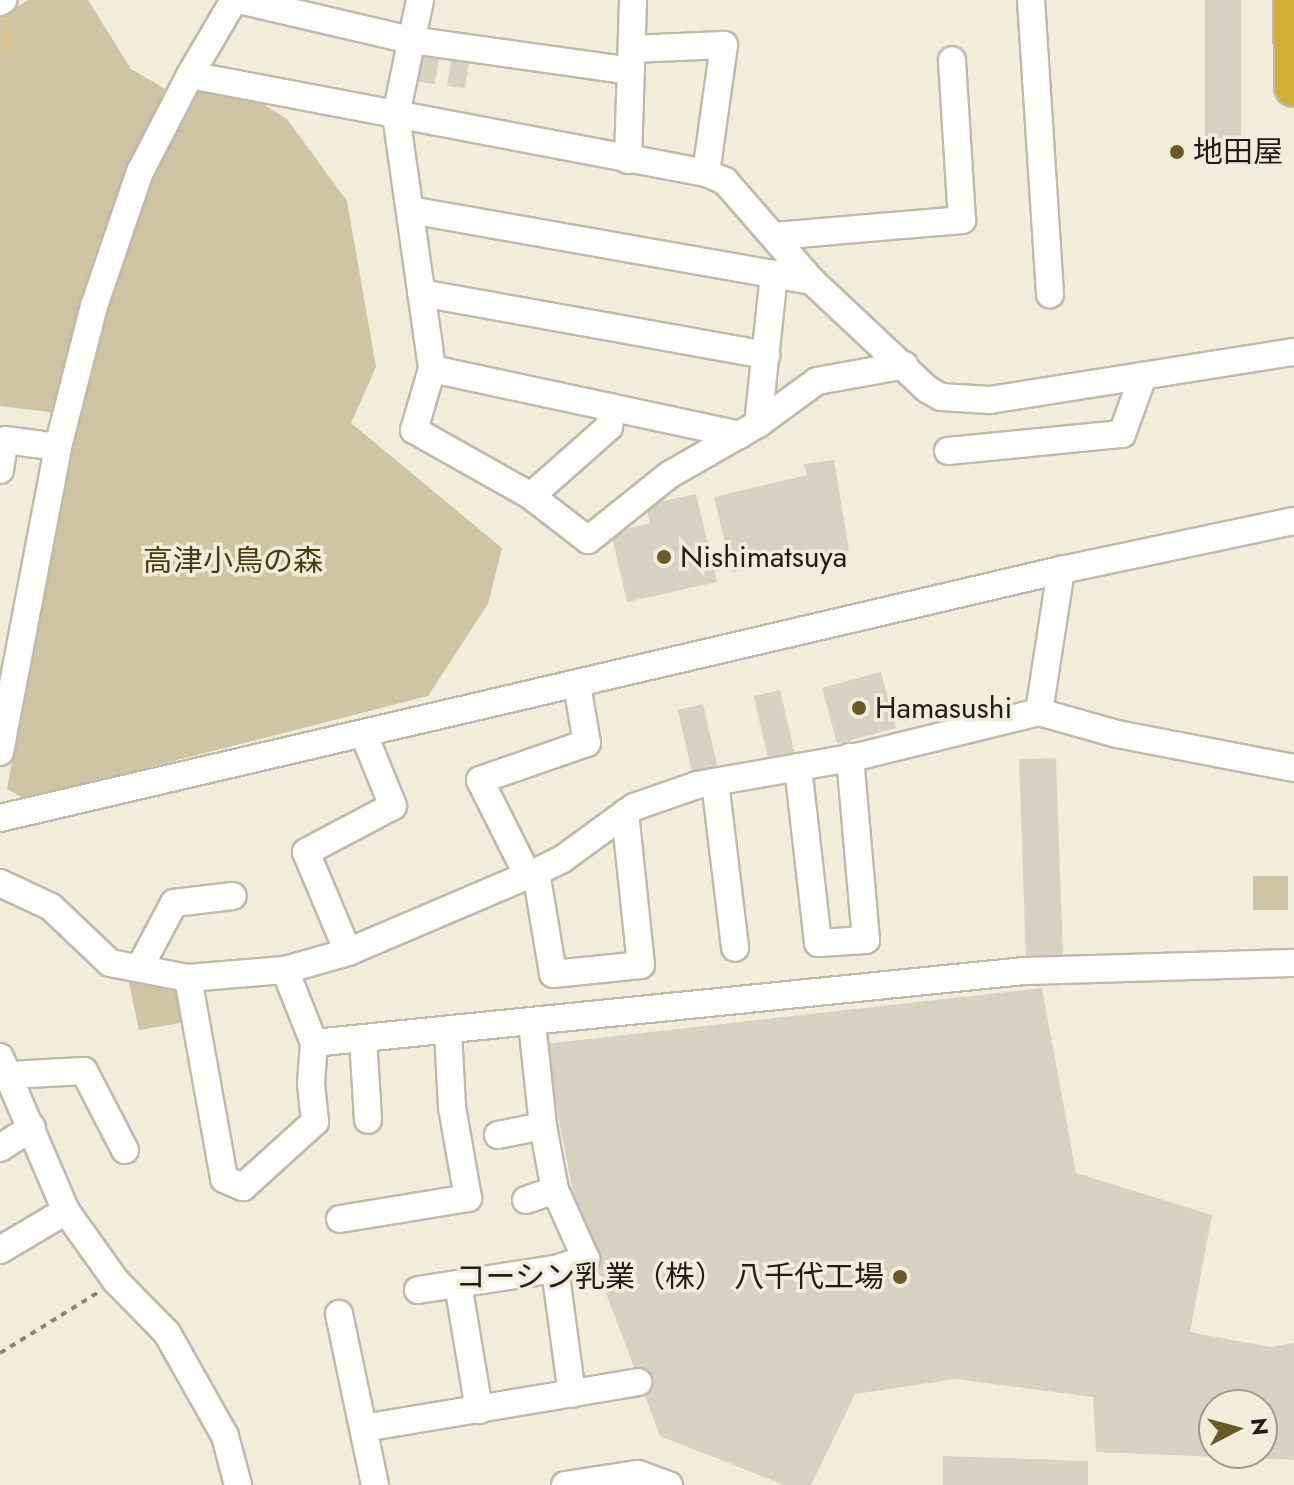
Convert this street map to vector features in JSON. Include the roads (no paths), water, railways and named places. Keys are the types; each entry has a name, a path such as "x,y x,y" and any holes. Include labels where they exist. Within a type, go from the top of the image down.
{"highway":[{"path":"1293,0 1294,87"}],"street":[{"path":"0,752 58,447 94,306 140,172 190,75 236,0 411,40 632,60 724,45 706,173"},
{"path":"420,0 396,115 432,369 414,430 531,496 588,540 669,475 749,429 817,381 905,365"},
{"path":"1031,0 1050,294"},
{"path":"628,160 632,60 629,1"},
{"path":"775,236 962,220 952,60"},
{"path":"190,75 706,173 725,181 812,281 905,365 927,389 955,400 990,400 1294,352"},
{"path":"410,210 812,281"},
{"path":"749,429 766,355 774,274"},
{"path":"421,293 766,355"},
{"path":"432,369 612,407 749,429"},
{"path":"948,451 1122,434 1143,376"},
{"path":"531,496 609,427 612,407"},
{"path":"0,470 5,440 58,447"},
{"path":"0,818 1061,570 1294,521"},
{"path":"1039,712 1061,570"},
{"path":"577,685 587,743 480,780 532,874 553,974 641,965 625,813"},
{"path":"0,883 51,907 110,963 188,978 285,970 348,952 532,874 561,860 634,807 715,782 850,757 1039,712 1117,734 1294,768"},
{"path":"348,952 306,852 393,806 364,735"},
{"path":"798,767 818,943 866,940 850,757"},
{"path":"715,782 735,948"},
{"path":"140,967 174,903 233,896"},
{"path":"314,1043 1024,971 1294,963"},
{"path":"188,978 224,1179 243,1187 315,1122 311,1083 314,1043 285,970"},
{"path":"418,1290 555,1269 586,1259 555,1190 543,1126 532,1023"},
{"path":"340,1219 468,1198 452,1107 448,1030"},
{"path":"363,1038 368,1120"},
{"path":"125,1150 84,1071 4,1066 66,1211 116,1281 167,1333 225,1436 238,1485"},
{"path":"498,1135 543,1126"},
{"path":"0,1148 32,1127"},
{"path":"526,1200 555,1190"},
{"path":"0,1250 66,1211"},
{"path":"555,1269 572,1394"},
{"path":"458,1284 479,1410"},
{"path":"339,1314 375,1485"},
{"path":"364,1428 638,1382"},
{"path":"565,1485 638,1474 669,1485"}],"waterway":[{"path":"0,54 8,50 4,8"}],"place":[{"name":"地田屋","path":"1177,152"},
{"name":"Nishimatsuya","path":"664,557"},
{"name":"Hamasushi","path":"859,708"},
{"name":"コーシン乳業（株） 八千代工場","path":"900,1277"}],"park label":[{"name":"高津小鳥の森","path":"233,561"}]}
